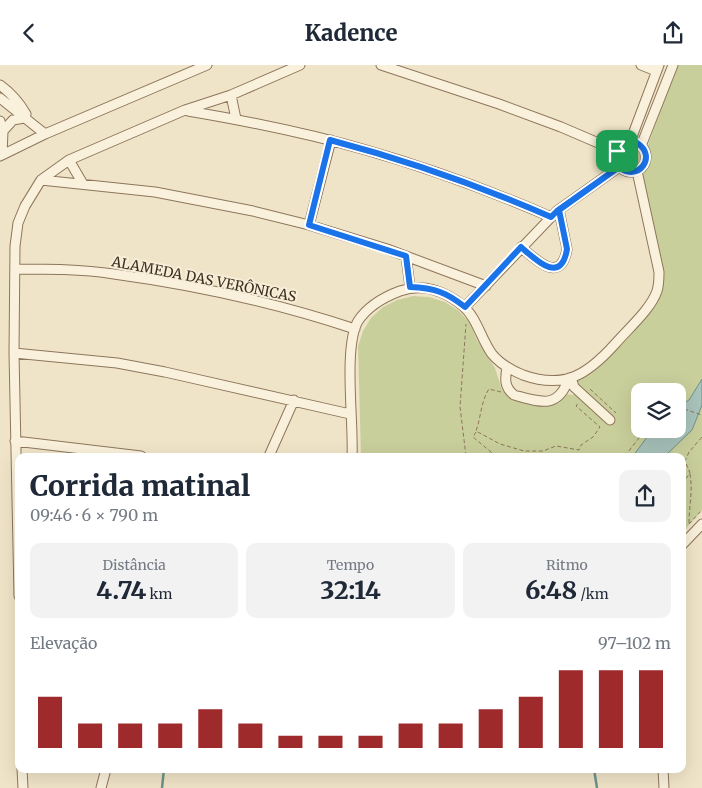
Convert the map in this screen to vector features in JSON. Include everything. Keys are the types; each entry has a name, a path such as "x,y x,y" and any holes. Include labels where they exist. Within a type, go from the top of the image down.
{"street":[{"path":"0,121 2,131 1,155 45,134 207,65"},
{"path":"16,453 14,353 15,246 18,223 25,206 41,180 69,159 185,111 231,95 300,65"},
{"path":"381,65 499,103 617,151"},
{"path":"630,142 658,68 641,65"},
{"path":"641,146 673,65"},
{"path":"0,85 11,93 22,106 26,113 24,118"},
{"path":"231,95 236,119"},
{"path":"0,98 45,134"},
{"path":"185,111 236,119 367,150 502,196 551,217"},
{"path":"2,131 13,120 24,118"},
{"path":"309,225 330,140"},
{"path":"630,142 641,146 646,155 646,160 644,165 637,171 627,172 619,167 616,158 617,151 622,145 630,142"},
{"path":"69,159 83,184"},
{"path":"465,307 551,217 619,167"},
{"path":"352,453 353,440 350,414 351,361 355,329 371,307 392,294 410,287 433,289 452,297 465,307 492,353 512,370 545,381 577,376 600,361 645,310 657,291 659,272 637,171"},
{"path":"41,180 155,192 213,202 309,225 406,256 486,286"},
{"path":"521,247 545,267 555,267 561,264 566,256 567,249 559,210"},
{"path":"406,256 410,287"},
{"name":"ALAMEDA DAS VERÔNICAS","path":"15,269 61,269 113,274 182,286 289,309 355,329"},
{"path":"14,353 117,363 206,380 350,414"},
{"path":"507,367 505,383 514,395 543,403 552,401 557,397 566,387 570,378"},
{"path":"570,378 574,387 610,420"},
{"path":"270,453 294,401"},
{"path":"16,441 116,453"},
{"path":"686,541 702,524"},
{"path":"22,773 23,788"},
{"path":"101,788 105,773"},
{"path":"663,773 664,788"}],"path":[{"path":"466,453 460,394 467,321"},
{"path":"491,453 473,437 481,416 484,396 489,389 500,391 508,396"},
{"path":"476,431 500,444 524,451 543,451 556,446 579,450 580,445 593,437 600,427 576,406 579,401"},
{"path":"686,410 701,415"},
{"path":"686,459 702,437"},
{"path":"627,453 639,438"},
{"path":"686,463 690,473 692,488 689,524 702,509"},
{"path":"686,478 690,473"}],"green space":[{"path":"677,65 702,65 702,510 686,529 686,453 361,453 358,346 363,331 371,318 383,307 397,300 413,296 429,297 445,302 459,311 470,323 477,340 495,368 502,390 508,396 548,406 559,403 567,394 573,395 579,388 576,380 661,293 642,183 648,156 648,145"},
{"path":"631,147 638,150 641,157 638,164 631,167 624,164 621,157 624,150"}],"water":[{"path":"702,379 702,405 692,430 686,436 686,402 689,400"},
{"path":"646,438 684,438 668,453 635,453"}],"waterway":[{"path":"162,788 164,773"},
{"path":"595,773 597,788"}],"route":[{"path":"617,151 616,158 619,167 557,211 551,217 502,196 449,177 330,140 309,225 406,256 410,287 433,289 452,297 465,307 521,247 545,267 550,268 561,264 566,256 567,249 559,210 619,167 627,172 632,172 641,169 644,165 646,155 637,143 626,143 617,151"}]}
